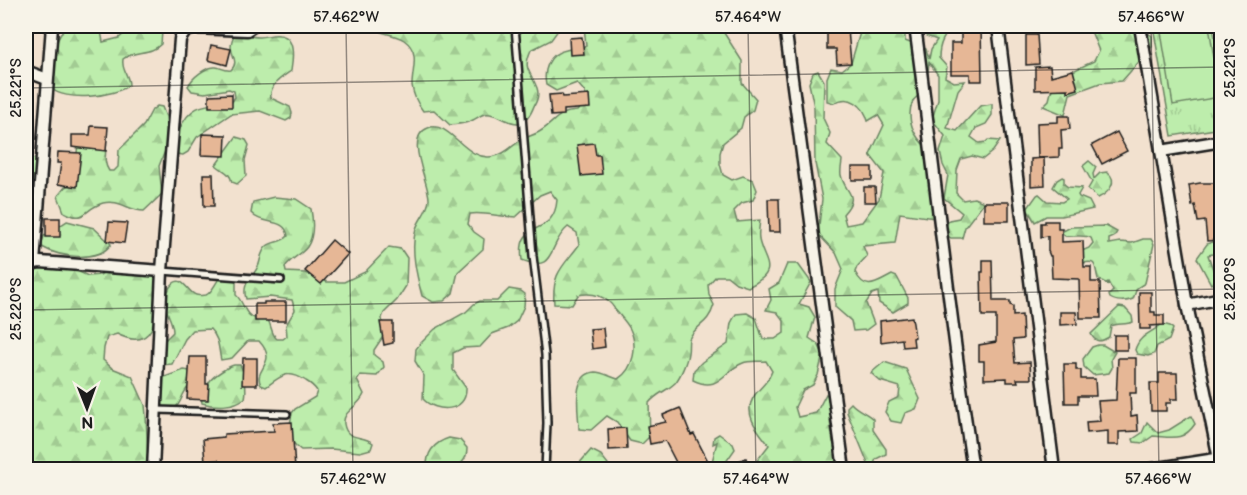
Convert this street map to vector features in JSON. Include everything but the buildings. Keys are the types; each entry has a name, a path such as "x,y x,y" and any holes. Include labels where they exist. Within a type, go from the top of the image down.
{"street":[{"path":"52,26 30,266 162,271"},
{"path":"153,470 162,271 180,39 185,32 194,28 247,30 252,26"},
{"path":"785,26 844,470"},
{"path":"915,26 957,368 973,470"},
{"path":"998,26 1054,470"},
{"path":"1140,26 1187,306 1220,458 1146,470"},
{"path":"26,71 47,79"},
{"path":"1161,151 1221,141"},
{"path":"1187,306 1221,298"}],"lane":[{"path":"515,26 533,256 545,355 547,423 545,470"},
{"path":"162,271 281,280"},
{"path":"155,410 287,414"}],"green space":[{"path":"66,26 102,26 103,42 119,38 133,26 159,26 162,32 161,44 152,50 132,54 123,59 129,85 122,89 102,95 67,95 51,88 55,48"},
{"path":"378,26 561,26 551,40 531,50 528,57 528,70 538,95 529,116 523,122 511,122 485,114 467,122 450,125 434,110 423,111 417,102 412,85 414,55 409,45 399,37 381,32"},
{"path":"584,26 723,26 724,33 742,61 742,83 756,99 753,110 744,117 741,128 723,143 720,164 723,175 732,180 743,176 753,180 757,190 753,200 742,203 734,211 737,222 760,220 759,240 768,266 767,271 764,276 748,287 736,283 727,276 716,276 708,285 709,295 714,305 709,317 689,339 686,360 677,380 649,403 650,436 642,444 630,441 617,422 607,416 591,430 579,429 577,404 582,380 587,374 595,372 618,379 631,363 634,343 630,329 610,303 602,297 582,294 578,295 572,305 554,304 555,285 559,271 579,245 577,233 568,227 561,234 550,255 541,263 522,260 525,238 549,220 554,212 557,200 550,191 540,195 516,217 470,214 468,224 484,239 483,249 458,272 453,293 444,301 433,302 422,296 415,263 414,237 429,200 418,150 421,133 428,128 436,127 444,130 475,154 484,157 495,156 544,129 564,113 577,111 585,102 585,92 577,83 556,91 546,85 545,74 548,63 555,55 586,46"},
{"path":"867,26 905,26 905,41 926,49 929,59 931,49 937,40 926,36 921,26 928,26 929,30 939,32 953,26 943,40 939,58 947,67 945,77 954,82 965,81 958,90 947,128 957,131 980,106 992,104 992,115 986,124 976,128 971,137 979,143 988,140 1000,141 983,159 972,156 961,159 957,170 956,193 963,200 974,198 984,202 965,227 962,238 951,238 948,236 946,226 949,220 959,218 962,213 944,198 948,175 940,152 945,136 934,122 933,116 938,100 938,75 929,62 926,84 913,101 910,114 912,127 928,148 926,158 937,176 934,218 900,213 895,243 863,246 867,256 855,272 859,278 867,284 872,284 892,275 897,277 908,298 908,303 893,312 879,303 878,292 872,294 866,303 874,324 866,330 853,331 851,321 835,307 835,289 843,269 836,253 818,234 822,199 815,163 814,107 809,83 813,73 818,71 824,81 823,118 830,133 827,144 842,160 841,175 851,198 843,214 846,225 862,222 879,199 884,173 870,155 884,125 878,115 868,121 860,106 851,100 840,100 834,103 827,101 827,78 831,68 842,70 851,63 861,29"},
{"path":"1089,26 1139,26 1152,36 1152,47 1122,81 1100,83 1070,94 1065,115 1043,106 1049,100 1054,80 1094,61 1099,51"},
{"path":"1153,26 1213,26 1221,76 1221,128 1172,136"},
{"path":"1160,26 1209,26 1220,97 1173,105"},
{"path":"235,33 256,37 279,35 288,39 292,49 291,71 274,86 271,98 290,107 291,118 286,121 260,111 231,114 197,137 188,152 183,155 177,154 177,137 183,122 193,110 206,105 232,102 235,97 234,91 229,89 205,93 192,91 188,86 196,76 208,68 231,70 235,64 231,47"},
{"path":"157,106 162,107 166,117 167,134 165,151 159,166 162,194 144,211 109,202 97,205 81,216 64,212 58,196 65,187 74,182 78,143 106,145 106,165 109,171 114,171 118,167 119,150 144,125 152,110"},
{"path":"236,137 246,140 249,145 245,160 246,176 237,184 232,182 228,174 216,165"},
{"path":"26,157 40,162 47,175 45,186 32,212 27,253 37,259 68,267 88,276 100,275 109,269 153,270 160,278 154,324 149,333 141,338 131,339 117,334 107,337 103,360 112,368 132,376 145,405 148,460 146,469 29,469 26,459 26,325 33,309 26,299"},
{"path":"1089,161 1096,167 1093,174 1094,179 1100,173 1107,172 1112,179 1109,190 1098,198 1088,189 1092,182 1083,166"},
{"path":"1062,177 1064,184 1068,187 1082,188 1079,197 1089,201 1093,209 1062,216 1046,216 1035,222 1027,209 1037,195 1039,194 1047,201 1062,202 1067,199 1053,187"},
{"path":"274,197 296,199 311,209 311,238 305,250 287,264 286,272 305,273 327,282 344,282 365,272 389,247 401,249 407,258 406,286 397,300 384,313 382,318 384,335 374,350 374,355 383,362 384,367 377,376 360,375 357,380 364,394 344,420 348,433 369,440 373,443 371,449 360,452 331,449 301,450 296,446 290,425 292,413 315,397 317,391 300,377 290,374 266,387 261,385 260,374 267,355 259,341 248,341 232,358 221,360 217,340 210,329 193,330 185,339 172,364 161,365 161,344 173,332 165,300 170,287 178,281 197,295 206,295 221,277 236,277 236,295 247,313 254,318 268,320 277,339 287,336 286,325 295,310 292,300 270,297 246,299 245,293 245,288 257,269 265,248 288,236 282,226 251,213 253,202"},
{"path":"67,221 94,228 111,244 98,254 88,256 68,255 42,247 44,236"},
{"path":"1106,226 1117,232 1109,239 1109,244 1151,239 1154,244 1145,283 1137,288 1133,299 1118,301 1110,298 1109,295 1113,291 1108,282 1106,283 1109,285 1098,279 1094,264 1089,262 1078,264 1082,251 1093,243 1091,238 1065,236 1061,232 1071,227"},
{"path":"1212,242 1221,245 1221,252 1208,255 1215,275 1221,273 1222,278 1219,277 1211,284 1197,258 1207,244"},
{"path":"787,264 798,264 811,282 799,304 809,307 815,317 809,338 818,344 823,354 813,385 803,390 795,407 798,417 816,413 826,394 834,401 836,412 830,421 833,442 840,450 838,469 757,469 756,462 769,445 751,417 750,404 772,371 766,361 743,363 709,384 693,380 694,370 728,344 731,323 736,314 747,313 756,318 763,339 775,339 784,333 784,321 777,312 766,310 771,300 769,289 779,283"},
{"path":"509,289 525,294 524,306 517,321 508,328 492,334 480,347 463,348 453,353 453,370 466,388 462,402 450,408 435,407 429,404 423,399 424,376 415,361 416,349 435,329 466,312 480,301 497,301"},
{"path":"1119,307 1125,308 1132,316 1133,322 1111,326 1109,337 1101,341 1094,339 1091,334"},
{"path":"1162,324 1173,329 1169,340 1157,346 1154,354 1148,356 1137,354 1135,350 1140,341"},
{"path":"1103,345 1115,352 1111,359 1112,368 1109,373 1093,375 1084,367 1083,359 1092,347"},
{"path":"884,362 906,369 920,399 916,409 905,413 901,423 891,421 885,412 889,402 899,397 900,387 880,381 871,373"},
{"path":"234,365 240,365 243,372 246,386 245,398 224,405 202,403 201,397 212,379"},
{"path":"184,370 190,371 195,377 177,406 165,410 161,407 159,379"},
{"path":"851,403 873,419 873,430 886,449 886,454 869,466 847,412 847,407"},
{"path":"1191,416 1195,424 1186,434 1176,437 1153,436 1143,443 1134,442 1133,439 1142,433 1147,422 1158,433 1169,430"},
{"path":"719,434 733,444 735,449 721,469 710,470 717,442 713,444 714,437"},
{"path":"449,438 460,440 467,448 463,461 454,468 427,469 432,450"},
{"path":"591,450 601,455 608,464 606,469 578,469 577,466"}]}
